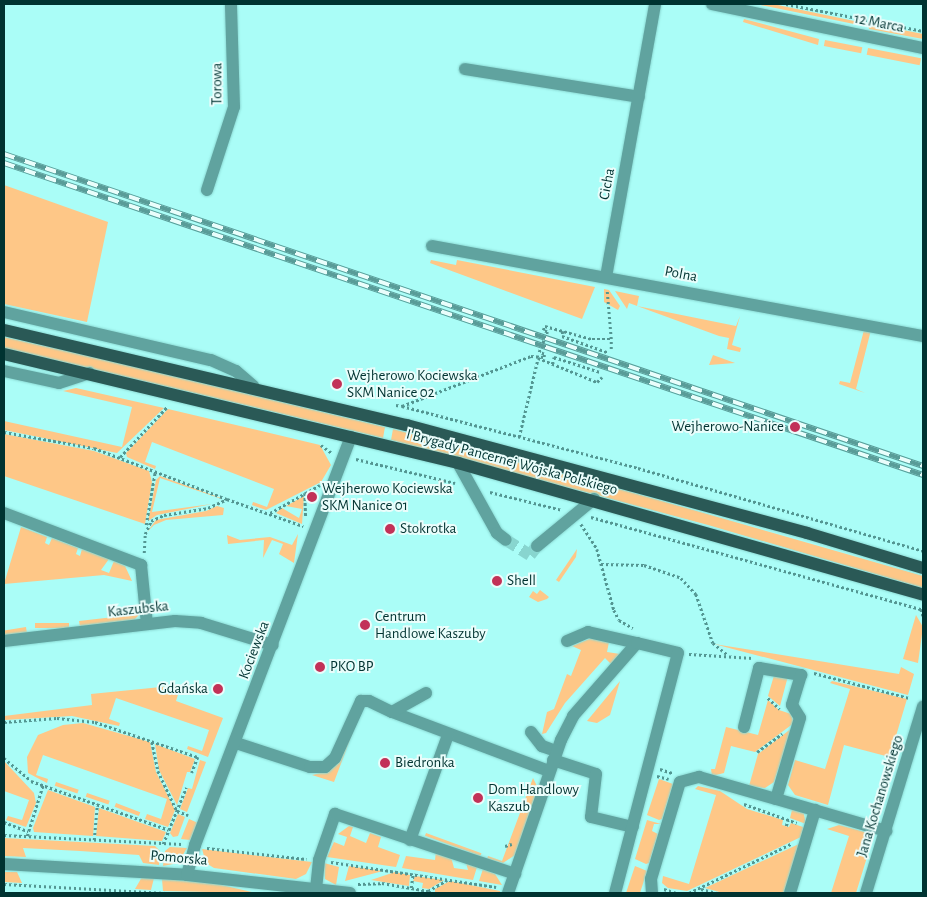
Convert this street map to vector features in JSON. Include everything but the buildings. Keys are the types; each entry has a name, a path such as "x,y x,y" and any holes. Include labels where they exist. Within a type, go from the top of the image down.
{"main road":[{"name":"I Brygady Pancernej Wojska Polskiego","path":"4,330 253,386 606,477 923,568"},
{"name":"I Brygady Pancernej Wojska Polskiego","path":"4,354 458,463 594,499 923,595"}],"street":[{"name":"Torowa","path":"206,190 234,107 231,4"},
{"name":"Cicha","path":"606,277 640,97 638,87 655,4"},
{"name":"12 Marca","path":"712,4 923,48"},
{"path":"465,69 640,97"},
{"name":"Polna","path":"432,246 923,336"},
{"name":"I Brygady Pancernej Wojska Polskiego","path":"4,312 211,360 236,371 253,386"},
{"path":"4,371 59,383 89,373"},
{"name":"Kociewska","path":"187,874 195,845 236,743 351,437"},
{"path":"458,463 497,534 506,540"},
{"path":"537,546 594,499"},
{"path":"4,514 138,559 147,624"},
{"name":"Kaszubska","path":"4,641 147,624 201,623 273,645"},
{"path":"567,641 588,632 678,653 614,893"},
{"path":"505,891 515,874 545,792 553,760 573,716 637,643"},
{"path":"744,727 759,668 801,675 792,705 800,718 776,799"},
{"path":"392,712 426,693"},
{"path":"236,743 310,767 325,767 335,758 361,701 369,701 448,735 553,760 596,774 591,818 633,827"},
{"name":"Jana Kochanowskiego","path":"866,893 923,707"},
{"path":"531,732 553,760"},
{"path":"410,840 448,735"},
{"path":"656,890 651,879 680,782 699,778 886,831"},
{"path":"790,893 815,810"},
{"path":"316,889 319,860 335,814 515,874"},
{"name":"Pomorska","path":"4,864 187,874 316,889 351,889"}],"path":[{"path":"786,4 923,31"},
{"path":"606,277 611,349"},
{"path":"537,358 544,357 544,354 539,352 547,332 543,330 545,326 592,339 611,339"},
{"path":"563,331 562,336 607,352"},
{"path":"402,406 531,356 597,382 602,377"},
{"path":"552,364 554,357 600,372"},
{"path":"519,437 537,358"},
{"path":"396,404 923,550"},
{"path":"158,405 177,410"},
{"path":"120,457 167,407"},
{"path":"4,432 94,448 227,499 306,525 305,493"},
{"path":"318,443 335,454"},
{"path":"354,459 578,513 920,609 923,616"},
{"path":"138,559 144,554 155,471"},
{"path":"269,514 323,483"},
{"path":"146,529 156,518 208,508 227,499"},
{"path":"578,513 581,523 597,549 614,610 619,620 636,629"},
{"path":"601,564 644,565 681,578 696,594 713,643 729,656"},
{"path":"678,653 756,658"},
{"path":"805,670 909,698"},
{"path":"4,722 83,720 198,757 192,773"},
{"path":"757,752 786,731"},
{"path":"152,741 158,771 177,811 188,815"},
{"path":"4,758 31,781 169,830"},
{"path":"667,778 655,775 656,768 674,774 672,780"},
{"path":"26,836 43,785"},
{"path":"163,844 186,788"},
{"path":"741,802 788,820 808,833"},
{"path":"94,840 97,804"},
{"path":"786,826 788,820"},
{"path":"4,822 28,831"},
{"path":"689,893 808,833"},
{"path":"4,835 195,845 413,873 505,891"},
{"path":"411,888 413,873"},
{"path":"351,889 382,883 428,891 448,880"},
{"path":"4,884 166,893"},
{"path":"699,888 717,893"},
{"path":"656,890 676,893"}],"shaded area":[{"path":"756,4 773,4 859,22 859,25"},
{"path":"744,19 819,39 818,45 743,22"},
{"path":"868,23 923,34 923,39 869,29"},
{"path":"825,40 862,47 861,53 824,46"},
{"path":"868,48 921,58 920,65 867,55"},
{"path":"4,185 108,222 87,322 4,304"},
{"path":"431,260 456,265 457,260 595,287 582,319 430,263"},
{"path":"604,289 609,290 620,306 618,310 604,302"},
{"path":"615,291 639,296 637,306 629,303 627,309"},
{"path":"637,306 736,326 740,316 732,345 741,348 740,352 727,349 729,338"},
{"path":"864,330 871,330 856,389 865,393 839,384 840,381 850,383"},
{"path":"4,337 385,427 383,438 4,348"},
{"path":"713,355 735,363 709,365"},
{"path":"76,388 164,408 117,453 4,430 4,421 122,447 132,407 63,391"},
{"path":"168,409 320,445 331,465 321,482 266,510 252,505 253,502 267,507 274,489 152,442 145,462 156,466 155,469 127,457 126,453"},
{"path":"393,429 634,493 923,576 923,588 708,525 391,440"},
{"path":"4,434 94,451 149,471 152,482 145,524 4,476"},
{"path":"160,476 222,499 160,478 152,512 212,504 157,515 148,521 156,480"},
{"path":"304,496 302,524 276,513 282,508 299,518 302,509 286,506"},
{"path":"217,506 224,508 223,515 166,520 154,525 147,532 156,520 206,511"},
{"path":"21,527 47,537 45,543 49,545 52,538 78,548 76,554 80,556 82,549 109,559 101,570 109,573 114,561 125,566 132,581 104,575 4,584"},
{"path":"298,534 294,563 279,554 283,544 272,540 263,558 264,540 228,544 227,535 240,540 270,537 292,545"},
{"path":"577,549 576,557 559,582 556,580"},
{"path":"540,590 549,597 547,599 538,602 529,597 533,591 537,594"},
{"path":"140,614 134,620 80,627 79,621"},
{"path":"916,615 923,627 918,663 903,659"},
{"path":"35,623 69,623 69,628 35,628"},
{"path":"26,627 27,633 5,636 4,630"},
{"path":"594,637 609,642 607,652 620,654 611,664 605,658 565,703 546,733 542,734 547,712 554,709 567,674 571,676 581,650 572,646"},
{"path":"714,644 899,674 901,667 914,674 908,695"},
{"path":"775,672 788,676 780,706 768,696"},
{"path":"620,681 610,715 597,723 587,721"},
{"path":"832,681 907,699 893,746 897,759 844,745 828,805 795,795 788,785 795,760 825,769 850,689 830,683"},
{"path":"181,685 176,701 223,718 208,757 187,749 188,746 202,751 209,730 116,698 109,719 120,723 119,726 72,716 4,720 4,716 92,705 91,694"},
{"path":"768,700 779,710 791,714 794,723 755,752 731,746 724,773 712,776 711,769 715,769 726,727 758,735"},
{"path":"358,710 361,711 334,782 312,775 329,771 338,763"},
{"path":"83,723 150,742 156,772 175,810 168,827 145,819 147,814 161,819 167,799 43,755 36,775 48,779 47,783 28,773 27,757 38,735 63,725"},
{"path":"792,728 774,782 765,788 749,786 758,754"},
{"path":"155,744 195,759 190,772 187,772 177,805 159,770"},
{"path":"200,760 206,762 187,812 180,809 188,788 192,789"},
{"path":"4,761 34,793 36,803 26,827 6,820 8,816 22,820 29,800 4,791"},
{"path":"533,778 539,790 515,855 503,863 487,859 488,856 502,861"},
{"path":"659,779 673,784 662,819 659,820 647,815"},
{"path":"56,782 79,790 77,794 55,786"},
{"path":"698,786 720,791 747,809 783,820 782,825 789,827 791,823 803,827 803,836 687,891 668,888 662,883 663,876 689,884 716,795 695,789"},
{"path":"48,790 95,807 93,836 34,832 33,828"},
{"path":"87,793 110,801 108,805 86,797"},
{"path":"116,803 140,812 139,816 115,807"},
{"path":"793,806 803,810 806,824 790,818"},
{"path":"99,808 166,832 162,841 96,836"},
{"path":"178,814 185,817 178,836 173,837 170,833"},
{"path":"189,819 198,823 190,840 181,839"},
{"path":"647,820 661,824 654,824 652,831 658,834 649,863 646,864 635,859"},
{"path":"839,825 865,832 872,841 856,893 831,893 849,836 827,829"},
{"path":"349,826 353,827 350,836 366,843 370,833 381,837 378,847 400,855 396,867 327,857 334,842 344,846 347,837 338,834"},
{"path":"426,833 481,853 480,856 425,836"},
{"path":"4,838 155,846 160,851 159,865 143,863 139,855 80,851 23,848 26,857 4,856"},
{"path":"801,843 786,893 723,893 705,888"},
{"path":"170,847 187,848 178,863 163,866 165,851"},
{"path":"202,849 312,862 306,874 296,879 214,868 206,863"},
{"path":"436,851 451,857 454,868 468,870 466,863 477,867 473,880 402,868 406,856 435,860"},
{"path":"324,863 339,867 336,885 325,879"},
{"path":"349,866 383,871 345,881"},
{"path":"635,866 647,871 640,893 626,893"},
{"path":"483,869 495,874 502,885 479,881"},
{"path":"4,872 17,872 22,883 4,882"},
{"path":"395,872 410,875 409,886 371,880"},
{"path":"415,876 444,880 429,889 422,888 423,883 413,881"},
{"path":"142,877 154,878 151,890 135,889"},
{"path":"162,879 213,883 256,893 163,891"},
{"path":"450,881 500,891 500,893 435,893 435,889"}],"tunnel":[{"path":"506,540 530,555 537,546"}],"railway":[{"path":"4,154 923,466"},
{"path":"4,163 923,475"}],"place":[{"name":"Wejherowo Kociewska SKM Nanice 02","path":"337,384"},
{"name":"Wejherowo-Nanice","path":"795,427"},
{"name":"Wejherowo Kociewska SKM Nanice 01","path":"312,497"},
{"name":"Stokrotka","path":"390,529"},
{"name":"Shell","path":"497,581"},
{"name":"Centrum Handlowe Kaszuby","path":"365,625"},
{"name":"PKO BP","path":"320,667"},
{"name":"Gdańska","path":"218,689"},
{"name":"Biedronka","path":"385,763"},
{"name":"Dom Handlowy Kaszub","path":"478,798"}]}
